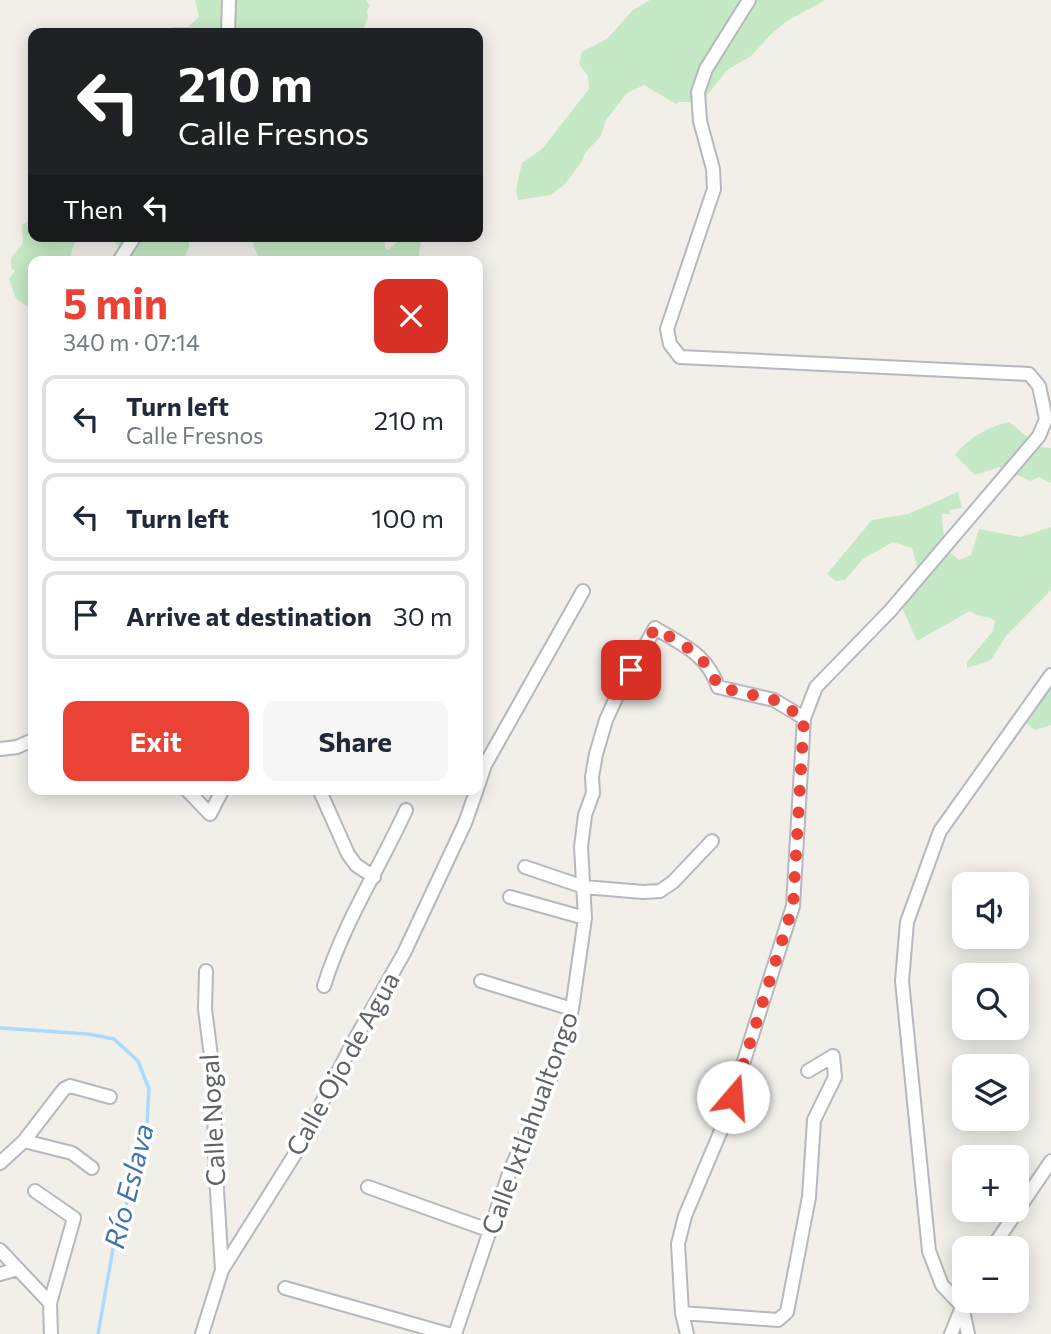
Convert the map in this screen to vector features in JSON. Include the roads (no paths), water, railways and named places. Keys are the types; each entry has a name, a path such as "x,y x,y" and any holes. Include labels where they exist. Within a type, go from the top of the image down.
{"street":[{"path":"228,28 229,0"},
{"path":"687,1334 682,1313 678,1244 685,1216 724,1121 793,906 804,718 816,687 899,601 1039,436 1046,419 1038,386 1029,374 680,357 670,344 667,329 713,188 713,169 701,121 698,92 706,69 749,0"},
{"name":"Calle Ojo de Agua","path":"483,771 583,591"},
{"name":"Calle Ixtlahualtongo","path":"455,1334 510,1171 558,1059 572,1009 585,918 581,847 585,815 593,793 596,754 616,698 655,628 695,653 712,669 718,687 774,700 804,718"},
{"path":"952,1294 942,1285 929,1251 902,981 907,922 940,831 1051,675"},
{"path":"0,749 28,742"},
{"path":"192,795 210,814 220,795"},
{"path":"322,795 348,854 356,865 374,877"},
{"name":"Calle Ojo de Agua","path":"202,1334 222,1270 295,1154 404,953 465,823 475,795"},
{"path":"324,986 331,962 406,810"},
{"path":"525,867 584,887 660,891 673,882 712,841"},
{"path":"510,897 585,918"},
{"name":"Calle Nogal","path":"206,971 205,1009 214,1080 215,1159 222,1270"},
{"path":"481,981 572,1009"},
{"path":"682,1313 778,1320 787,1312 809,1196 814,1120 835,1077 833,1056 808,1071"},
{"path":"0,1163 24,1141 64,1089 70,1086 110,1097"},
{"path":"24,1141 72,1153 92,1168"},
{"path":"1000,1236 1051,1161"},
{"path":"368,1187 491,1231"},
{"path":"35,1191 74,1218 50,1303 51,1334"},
{"path":"0,1250 50,1303"},
{"path":"0,1274 18,1269"},
{"path":"285,1288 449,1334"},
{"path":"951,1334 959,1313"},
{"path":"965,1313 968,1334"}],"waterway":[{"name":"Río Eslava","path":"0,1028 88,1034 114,1039 138,1061 149,1089 146,1142 114,1243 98,1334"}]}
